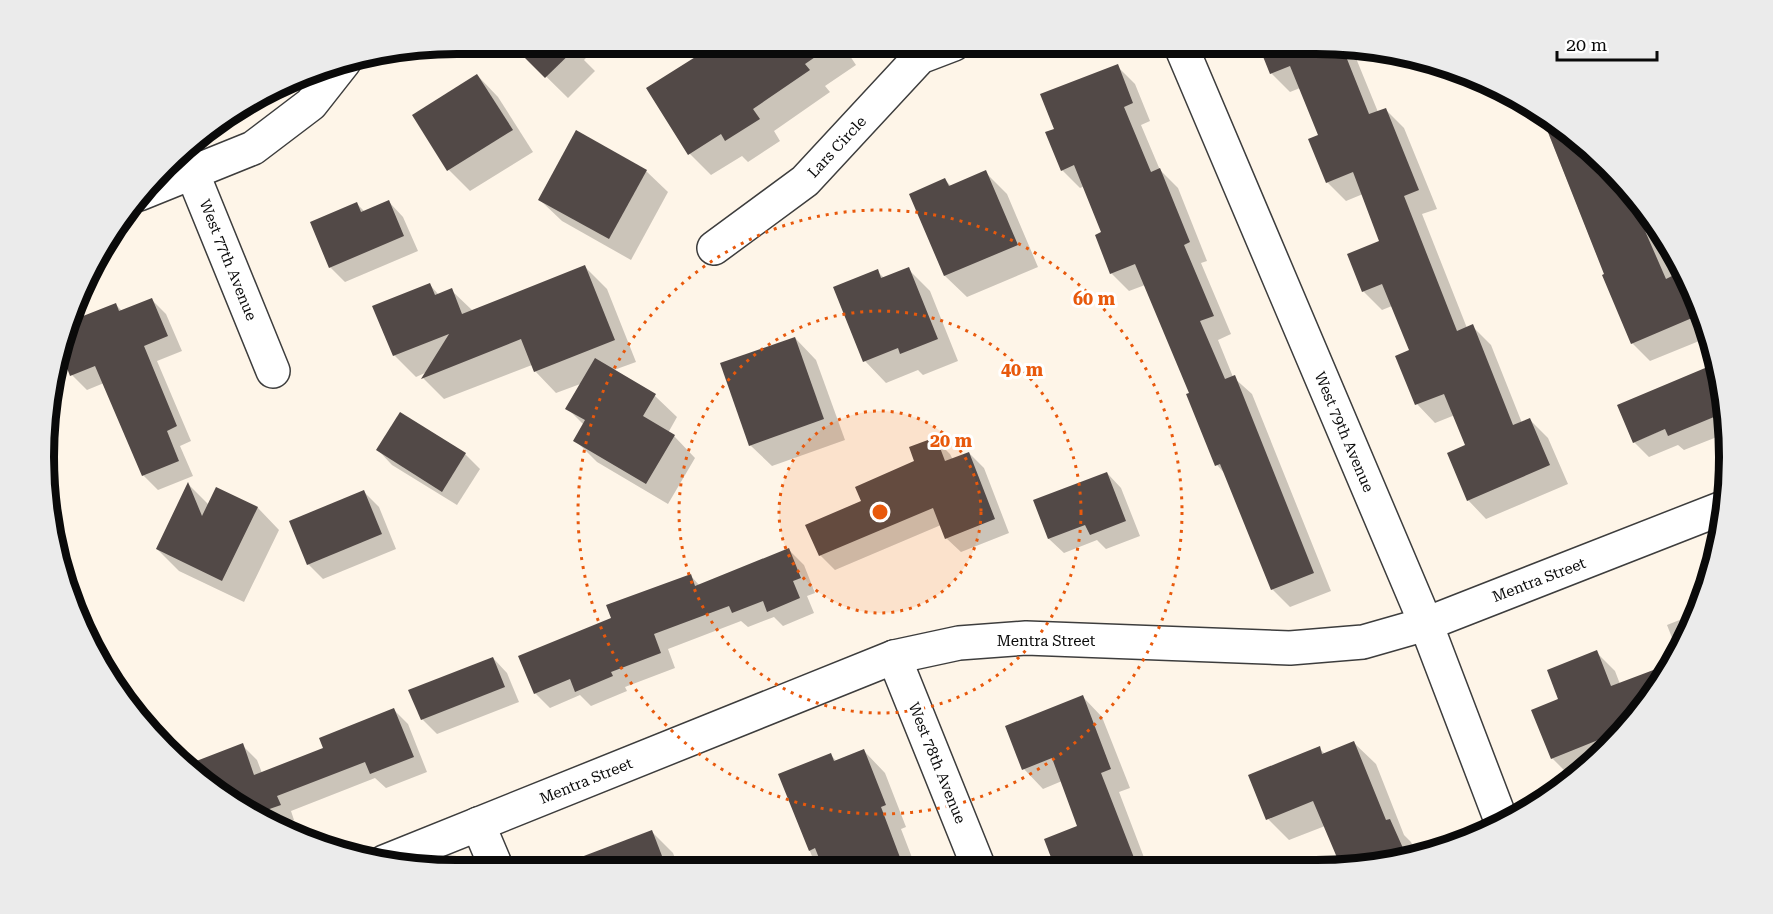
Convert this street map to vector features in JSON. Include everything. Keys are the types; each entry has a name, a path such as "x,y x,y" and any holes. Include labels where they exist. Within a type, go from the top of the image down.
{"street":[{"name":"Lars Circle","path":"714,248 805,181 920,57 928,54"},
{"name":"West 79th Avenue","path":"1184,54 1426,624 1499,815"},
{"path":"173,171 188,161 253,148 311,104 336,73"},
{"name":"West 77th Avenue","path":"188,161 273,371"},
{"name":"Mentra Street","path":"399,856 894,657 959,643 1026,638 1290,648 1363,642 1426,624 1716,511"},
{"name":"West 78th Avenue","path":"894,657 976,860"},
{"path":"478,824 492,860"}],"building":[{"path":"521,54 570,54 545,78"},
{"path":"700,54 820,54 805,64 810,70 753,109 760,119 725,141 721,134 688,155 646,88"},
{"path":"1262,54 1346,55 1369,114 1386,108 1419,190 1404,196 1457,331 1473,324 1513,425 1530,418 1550,465 1467,501 1447,453 1465,445 1444,394 1415,405 1395,356 1409,350 1382,284 1362,292 1347,254 1379,241 1353,172 1326,183 1308,139 1318,135 1290,66 1270,74"},
{"path":"1118,64 1133,103 1124,107 1151,172 1160,168 1190,242 1184,245 1214,316 1200,321 1225,379 1235,375 1314,573 1271,590 1220,464 1215,466 1186,394 1189,393 1135,264 1110,274 1095,235 1101,232 1074,165 1061,171 1045,132 1054,129 1040,94"},
{"path":"477,74 513,130 447,171 412,115"},
{"path":"1546,126 1601,172 1636,212 1644,223 1642,224 1666,279 1674,275 1692,318 1631,344 1602,275 1604,274"},
{"path":"576,130 647,170 609,239 538,200"},
{"path":"986,170 1018,245 944,276 909,194 945,178 949,186"},
{"path":"389,200 404,236 329,268 310,222 357,202 361,212"},
{"path":"585,265 615,340 534,372 521,339 421,379 449,334 393,356 372,306 430,283 435,295 452,288 462,314"},
{"path":"909,267 938,339 900,354 898,348 863,362 833,287 878,269 881,278"},
{"path":"152,298 168,336 144,346 177,426 167,431 179,461 142,476 95,366 70,376 65,364 79,318 116,303 119,311"},
{"path":"795,337 824,419 749,446 720,363"},
{"path":"595,358 656,394 643,416 675,435 646,484 573,441 585,420 565,409"},
{"path":"1708,367 1717,416 1668,436 1665,429 1633,443 1617,405"},
{"path":"400,412 466,453 442,492 376,450"},
{"path":"936,437 945,461 969,452 995,519 945,539 933,508 819,556 805,525 861,501 855,487 914,461 909,447"},
{"path":"1107,472 1126,521 1090,535 1085,525 1048,539 1033,500"},
{"path":"188,482 202,516 216,487 258,507 222,581 156,549"},
{"path":"364,490 382,534 307,565 289,521"},
{"path":"789,548 801,578 793,581 800,598 767,612 763,601 732,613 729,606 654,634 661,653 611,672 613,676 575,692 570,679 534,694 518,656 611,618 606,605 691,574 695,586"},
{"path":"1597,650 1611,686 1659,668 1636,702 1606,737 1551,759 1531,710 1558,699 1547,670"},
{"path":"493,657 505,687 421,720 408,690"},
{"path":"1083,695 1111,769 1101,773 1135,860 1052,860 1044,839 1077,826 1052,758 1022,770 1005,726"},
{"path":"394,708 414,757 370,774 365,762 277,796 281,805 264,811 233,792 194,762 243,743 254,775 323,748 319,738"},
{"path":"1354,741 1386,820 1390,819 1404,850 1369,857 1338,859 1313,801 1266,820 1248,775 1320,746 1322,754"},
{"path":"864,749 886,805 881,807 901,860 820,860 815,848 809,851 778,774 831,753 834,761"},
{"path":"652,830 664,860 573,860"}]}
